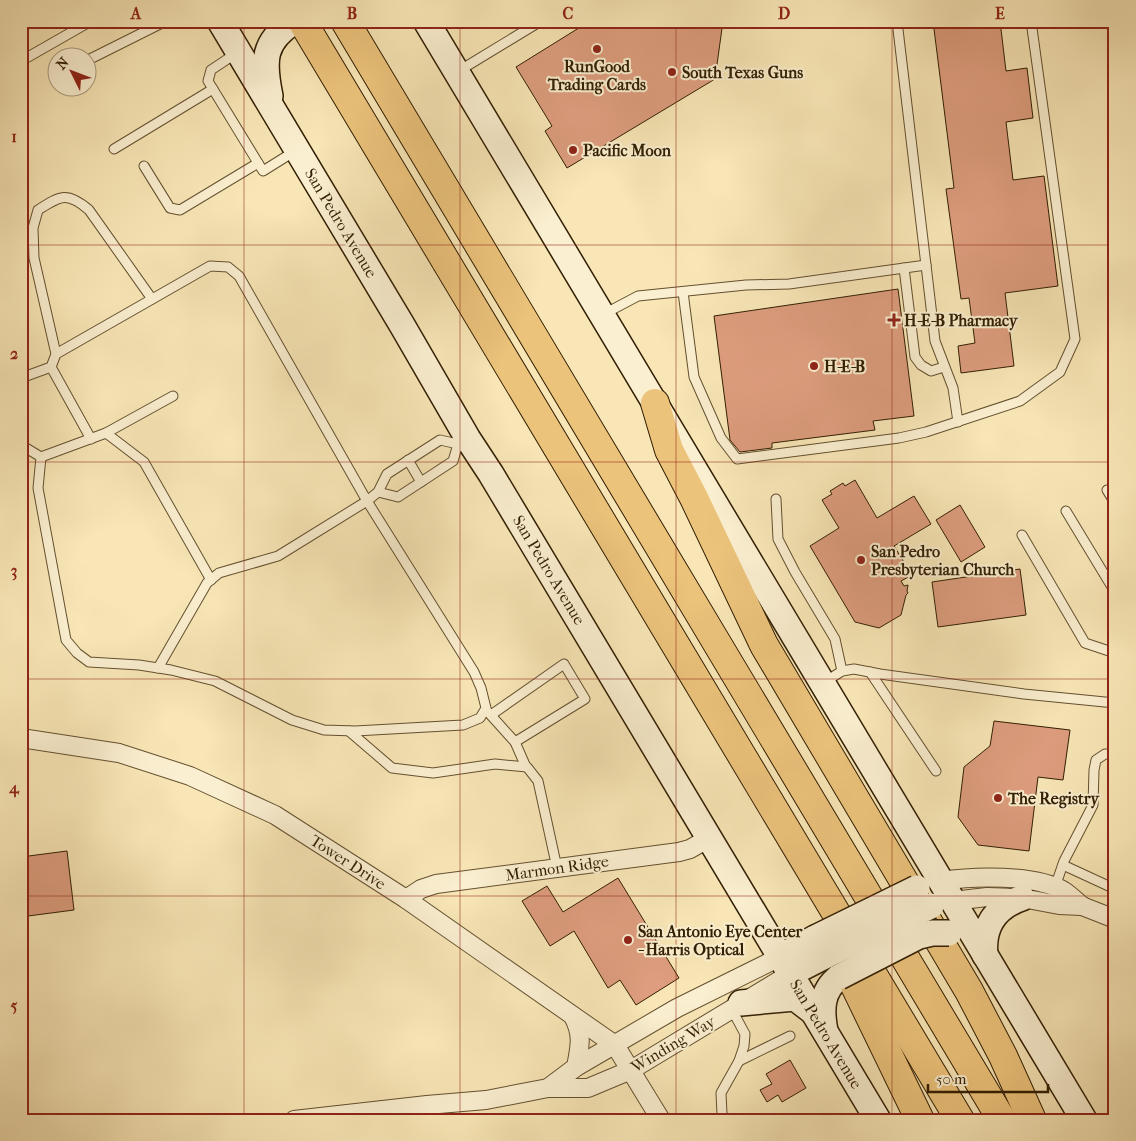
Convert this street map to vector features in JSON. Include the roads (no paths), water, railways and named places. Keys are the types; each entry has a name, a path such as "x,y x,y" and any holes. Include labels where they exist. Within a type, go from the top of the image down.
{"highway":[{"path":"302,21 960,1120"},
{"path":"348,26 1002,1120"},
{"path":"655,403 669,450 764,645 969,991 1003,1056 1032,1120"},
{"path":"856,947 855,986 920,1120"}],"main road":[{"path":"272,108 265,71 268,51 274,38 285,27 295,21"},
{"path":"426,21 655,403 832,677 936,894 983,952 1084,1120"},
{"name":"San Pedro Avenue","path":"221,22 402,325 463,442 491,474 826,1032 872,1118"},
{"path":"785,965 936,894"},
{"path":"983,952 985,936 991,920 1005,906 1022,898"},
{"path":"826,1032 822,1014 824,998 831,985 840,977 919,936 936,932 949,933 962,937 983,952"},
{"path":"730,1009 795,998 812,1011"}],"street":[{"name":"Tower Drive","path":"21,738 119,753 190,776 275,815 406,899 615,1045 661,1120"},
{"name":"Marmon Ridge","path":"406,899 421,889 436,884 679,852 690,849 709,838"},
{"path":"936,894 967,878 1021,880 1054,887 1082,906 1115,919"},
{"path":"936,894 1022,898 1059,905 1082,906"},
{"name":"Winding Way","path":"548,1088 576,1067 677,1008 704,995 785,965"},
{"name":"Winding Way","path":"294,1120 486,1100 548,1088 588,1088 631,1070 730,1009 785,965"},
{"path":"704,995 730,1009"},
{"path":"573,1016 579,1027 581,1041 576,1067"}],"lane":[{"path":"21,61 91,21"},
{"path":"98,55 166,21"},
{"path":"457,73 542,21"},
{"path":"897,21 935,341 953,388 958,422"},
{"path":"682,292 694,377 721,438 737,459 899,438 958,422 1020,401 1060,372 1075,339 1031,21"},
{"path":"238,52 211,70 208,81 263,171 297,150"},
{"path":"114,149 213,89"},
{"path":"144,166 170,208 180,210 258,163"},
{"path":"21,378 51,367 56,354 34,258 32,228 38,210 58,197 77,200 89,210 152,299"},
{"path":"602,315 638,296 746,284 789,284 926,265"},
{"path":"56,354 210,266 228,267 239,276 367,500 474,672 482,688 488,711 515,742 526,767 538,781 557,868"},
{"path":"904,268 915,357 921,365 931,371 944,367"},
{"path":"51,367 91,439"},
{"path":"21,446 41,457 106,433 173,396"},
{"path":"106,433 144,462 211,580"},
{"path":"158,668 207,584 219,573 278,556 367,500 378,492 387,474 440,440 463,442 453,461 398,497 378,492"},
{"path":"41,457 38,488 66,640 77,653 89,662 139,665 215,681 292,720 324,730 349,731 462,725 480,718 488,711 564,664 585,700 515,742"},
{"path":"408,460 421,482"},
{"path":"1107,490 1115,503"},
{"path":"776,499 778,539 795,572 835,639 832,677 854,669 1024,694 1115,703"},
{"path":"1066,511 1115,592"},
{"path":"1022,535 1085,643 1115,653"},
{"path":"870,672 936,771"},
{"path":"349,731 392,768 432,773 495,764 526,767"},
{"path":"1054,887 1093,805 1096,760 1105,754 1115,754"},
{"path":"1063,865 1115,889"},
{"path":"725,1120 722,1114 721,1093 739,1061 744,1046 745,1034 730,1009"},
{"path":"739,1061 790,1036"}],"place":[{"name":"RunGood Trading Cards","path":"597,49"},
{"name":"South Texas Guns","path":"672,72"},
{"name":"Pacific Moon","path":"573,150"},
{"name":"H-E-B Pharmacy","path":"894,320"},
{"name":"H-E-B","path":"814,366"},
{"name":"San Pedro Presbyterian Church","path":"861,560"},
{"name":"The Registry","path":"998,798"},
{"name":"San Antonio Eye Center - Harris Optical","path":"628,940"}]}
